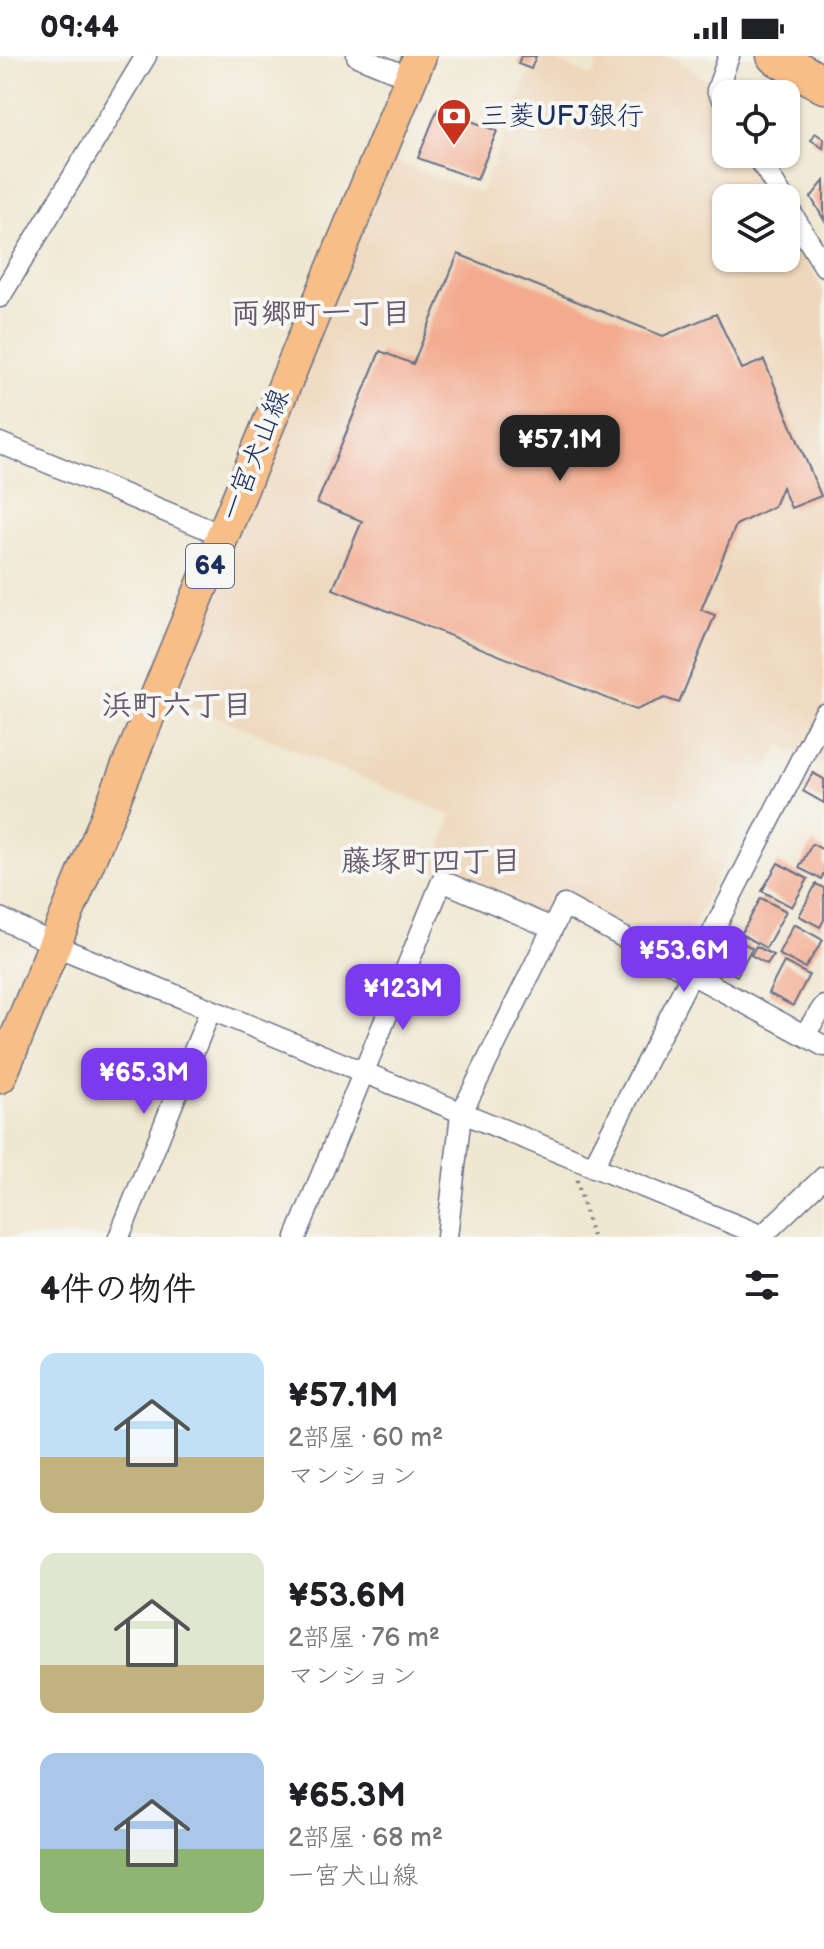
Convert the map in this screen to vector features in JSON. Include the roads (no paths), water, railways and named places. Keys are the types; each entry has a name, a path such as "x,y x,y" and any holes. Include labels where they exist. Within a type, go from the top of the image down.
{"highway":[{"path":"775,56 824,85"}],"main road":[{"name":"一宮犬山線","path":"0,1077 416,67"}],"street":[{"path":"0,297 146,56"},
{"path":"357,56 416,67"},
{"path":"721,80 729,56"},
{"path":"800,227 824,266"},
{"path":"0,443 222,535"},
{"path":"593,1167 824,714"},
{"path":"296,1237 442,881 552,928"},
{"path":"447,1237 461,1114 564,905 824,1046"},
{"path":"0,918 54,946 761,1236 824,1177"},
{"path":"804,1035 824,1006"},
{"path":"119,1237 210,1011"}],"place":[{"name":"三菱UFJ銀行","path":"454,147"}],"district":[{"name":"両郷町一丁目","path":"321,314"},
{"name":"浜町六丁目","path":"177,706"},
{"name":"藤塚町四丁目","path":"431,862"}]}
